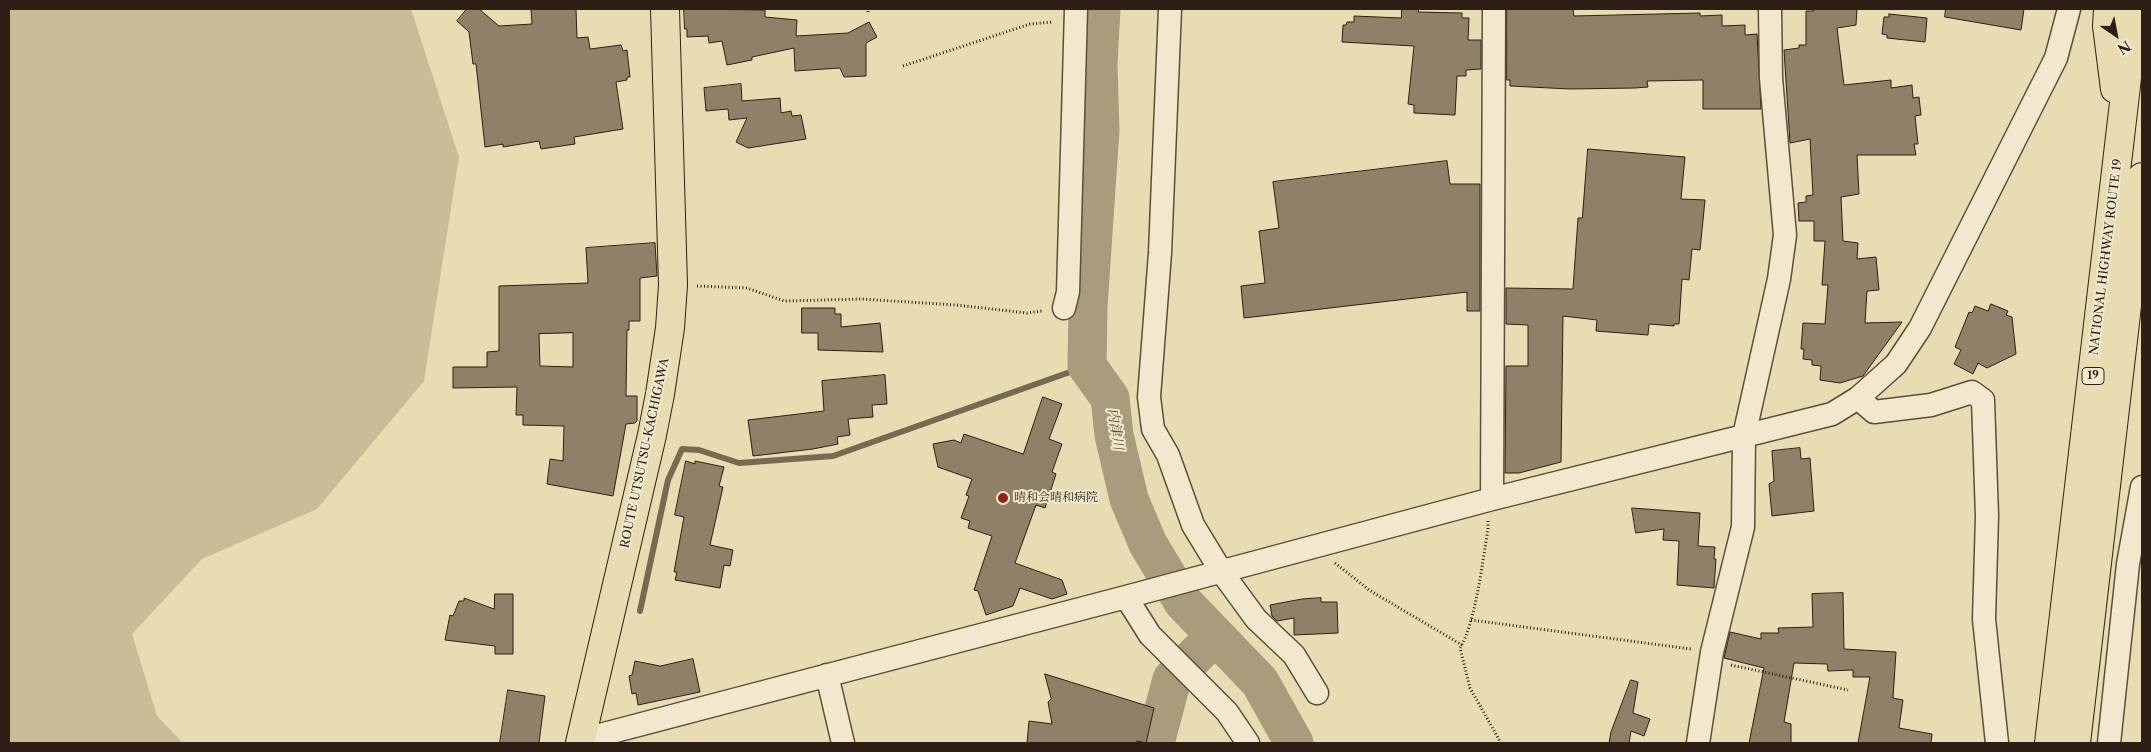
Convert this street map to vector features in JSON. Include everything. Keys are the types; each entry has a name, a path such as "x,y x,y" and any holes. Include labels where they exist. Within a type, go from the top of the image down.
{"main road":[{"name":"ROUTE UTSUTSU-KACHIGAWA","path":"581,741 660,394 670,328 674,285 665,9"},
{"path":"2108,9 2107,26 2120,133"},
{"name":"NATIONAL HIGHWAY ROUTE 19","path":"2049,743 2135,9"},
{"name":"19","path":"2076,743 2142,177"}],"street":[{"path":"1170,9 1160,253 1149,397 1153,429 1168,455 1193,525 1221,571 1256,619 1294,656 1317,692"},
{"path":"1489,500 1494,9"},
{"path":"1698,743 1711,656 1743,527 1744,436 1779,279 1785,235 1772,78 1770,9"},
{"path":"581,741 1489,500 1832,414 1858,398 1896,364 1920,328 2056,58 2068,9"},
{"path":"1064,308 1068,292 1076,14"},
{"path":"1858,398 1874,412 1931,405 1972,392 1983,400 1987,516 1984,619 1997,743"},
{"path":"2109,743 2115,672 2128,564 2142,487"},
{"path":"1126,597 1150,635 1227,712 1248,743"},
{"path":"2085,667 2115,672"},
{"path":"827,675 843,743"}],"path":[{"path":"903,66 1030,24 1076,14"},
{"path":"674,285 747,288 784,301 861,299 956,305 1027,313 1064,308"},
{"path":"1489,500 1488,530 1471,620 1466,638 1460,648 1470,688 1501,743"},
{"path":"1324,544 1328,557 1369,590 1462,645"},
{"path":"1471,620 1711,656 1848,690"}],"shaded area":[{"path":"9,9 411,9 459,157 424,381 317,509 202,559 132,634 157,716 183,743 9,743"}],"building":[{"path":"467,9 479,9 499,26 532,24 531,9 576,9 577,38 588,37 590,49 621,45 623,51 627,50 630,77 627,77 627,80 616,82 623,129 574,137 575,144 541,149 539,141 503,147 503,144 485,147 476,64 473,64 469,32 457,21"},
{"path":"684,9 765,10 765,17 797,20 796,36 848,33 869,22 877,37 866,43 866,76 844,77 840,68 795,71 794,48 752,57 752,60 727,65 722,41 709,43 708,36 687,37"},
{"path":"1402,9 1419,9 1418,12 1462,13 1462,18 1469,18 1468,40 1481,40 1481,69 1466,70 1466,76 1457,76 1455,115 1414,113 1414,105 1408,104 1414,46 1342,42 1343,25 1346,25 1347,22 1354,22 1354,16 1401,18"},
{"path":"1507,9 1573,9 1574,16 1700,13 1700,16 1722,15 1722,26 1745,25 1745,35 1757,34 1761,109 1703,109 1703,80 1647,81 1648,87 1635,88 1570,89 1510,86 1510,80 1507,80"},
{"path":"1813,9 1857,9 1856,25 1837,28 1844,85 1891,80 1891,88 1912,85 1913,98 1919,97 1921,115 1915,116 1918,144 1914,144 1916,155 1857,155 1859,194 1841,197 1843,241 1858,243 1857,259 1876,257 1879,290 1867,291 1865,323 1902,322 1863,376 1840,383 1820,380 1821,366 1812,365 1812,360 1803,359 1804,349 1801,349 1803,323 1825,324 1828,285 1822,285 1825,241 1814,241 1814,221 1799,221 1798,203 1806,202 1806,196 1813,195 1810,139 1790,143 1784,50 1799,48 1799,45 1806,45 1806,11 1813,11"},
{"path":"1946,9 2024,9 2021,30 1945,17"},
{"path":"1889,14 1927,18 1925,42 1887,38 1887,35 1882,34 1884,17 1889,17"},
{"path":"741,84 742,101 780,98 781,113 791,111 792,116 801,115 806,139 748,148 736,142 747,118 729,120 728,109 706,111 704,88"},
{"path":"1588,149 1685,157 1681,199 1705,200 1700,250 1692,249 1689,280 1682,279 1679,324 1674,324 1674,326 1649,324 1648,335 1596,331 1597,320 1563,316 1561,462 1519,473 1505,473 1506,366 1528,366 1528,325 1506,324 1506,288 1573,289 1578,218 1582,218"},
{"path":"1447,161 1450,184 1480,184 1480,311 1467,311 1467,292 1244,318 1241,286 1265,283 1259,231 1279,228 1273,182"},
{"path":"655,243 657,276 640,278 640,321 629,321 629,330 627,330 626,396 637,396 637,421 626,424 613,496 547,484 550,459 563,461 564,426 523,425 523,415 516,415 517,387 453,388 453,367 487,367 487,352 499,351 499,286 588,283 586,248","holes":["573,333 573,367 540,366 539,334"]},
{"path":"1991,304 2008,311 2006,315 2012,317 2016,354 1987,368 1978,363 1973,374 1954,364 1961,350 1955,347 1969,312 1972,313 1975,306 1988,311"},
{"path":"802,308 835,308 835,314 841,314 841,327 880,323 883,352 818,350 818,333 802,333"},
{"path":"885,375 887,404 872,405 873,417 848,419 850,435 837,437 838,444 753,456 748,420 824,411 822,381"},
{"path":"1043,397 1062,404 1049,439 1062,444 1052,472 1056,474 1045,508 1036,505 1015,563 1062,580 1067,594 1052,599 1020,588 1013,606 986,615 978,591 974,590 992,536 968,528 970,521 961,518 969,496 966,495 972,479 938,467 933,444 954,440 961,443 964,434 1023,454"},
{"path":"1800,448 1801,459 1810,458 1814,511 1772,516 1769,484 1774,481 1772,451"},
{"path":"686,461 695,464 695,461 724,467 719,486 723,487 710,545 733,550 730,566 724,565 720,588 675,580 677,572 674,572 684,517 675,515"},
{"path":"1632,508 1700,513 1698,546 1715,547 1714,588 1677,585 1679,541 1663,540 1664,529 1636,533"},
{"path":"1843,593 1844,649 1896,652 1893,698 1903,700 1899,728 1932,734 1931,743 1858,743 1870,677 1853,677 1853,670 1828,671 1827,664 1794,663 1784,722 1791,724 1791,743 1749,743 1764,668 1724,658 1730,632 1761,639 1761,633 1779,633 1778,628 1813,627 1812,594"},
{"path":"495,594 513,594 513,654 495,654 495,646 445,640 450,615 453,616 459,601 464,601 464,598 494,609"},
{"path":"1321,598 1321,602 1337,602 1338,633 1294,635 1294,618 1277,621 1272,616 1270,605 1302,599"},
{"path":"693,659 700,692 638,705 636,693 632,694 629,676 632,675 635,661 660,666"},
{"path":"1045,674 1154,708 1146,743 1137,741 1136,743 1027,743 1029,721 1052,724 1048,702 1051,699"},
{"path":"1631,680 1638,682 1633,713 1650,719 1644,736 1631,731 1629,743 1609,743 1611,732"},
{"path":"508,690 545,696 539,743 500,743"}],"waterway":[{"name":"内津川","path":"1101,9 1098,64 1100,130 1088,307 1087,366 1110,398 1114,435 1129,499 1148,544 1183,602 1260,682 1294,743"},
{"path":"640,611 668,480 682,449 699,450 739,463 833,456 1087,366"},
{"path":"1155,743 1172,679 1215,636"}],"place":[{"name":"晴和会晴和病院","path":"1003,498"}]}
